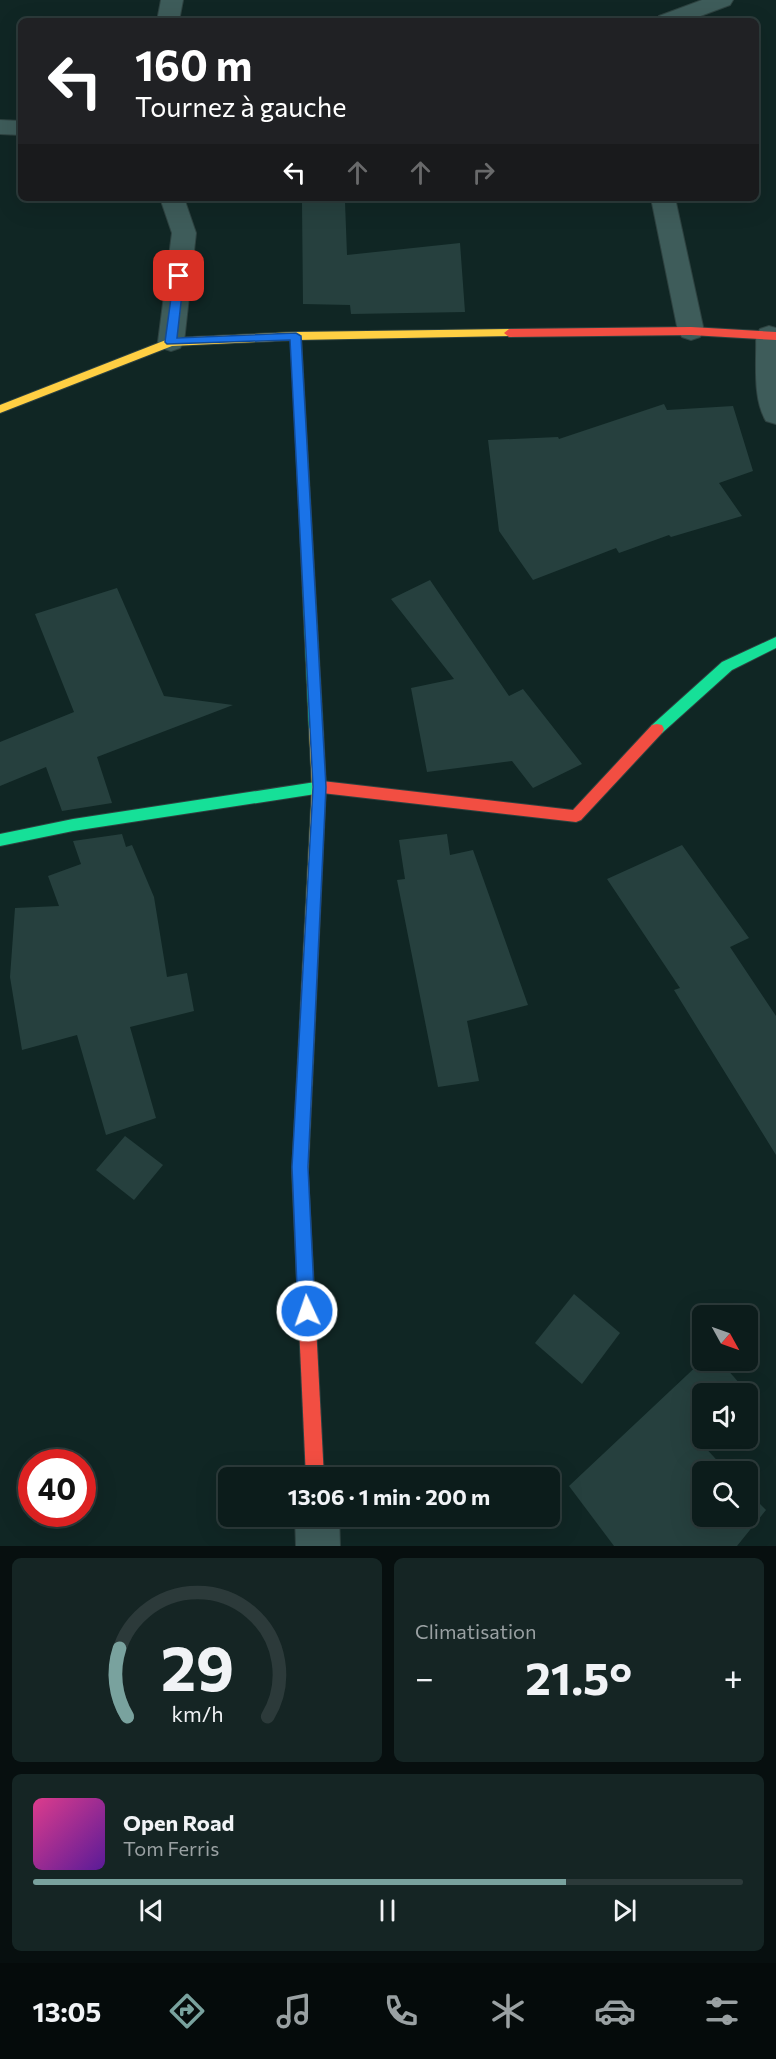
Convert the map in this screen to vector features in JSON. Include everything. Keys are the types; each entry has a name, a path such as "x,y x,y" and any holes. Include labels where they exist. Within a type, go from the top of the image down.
{"street":[{"path":"169,18 172,0"},
{"path":"675,18 722,0"},
{"path":"0,127 18,128"},
{"path":"171,342 184,233 173,201"},
{"path":"664,201 691,331"},
{"path":"0,409 171,342 296,336 691,331 772,336 772,393 776,414"},
{"path":"296,336 320,787 300,1167 314,1467"},
{"path":"0,840 73,825 320,787 576,816 658,728 728,666 776,642"},
{"path":"317,1527 318,1546"}],"building":[{"path":"345,202 347,255 460,243 465,312 351,314 350,305 303,304 302,203"},
{"path":"664,404 667,410 733,406 753,471 719,483 742,516 671,537 669,535 619,553 616,548 533,580 499,531 488,440 558,437 559,439"},
{"path":"430,580 509,696 523,689 582,764 533,788 512,761 427,772 411,688 454,679 391,599"},
{"path":"117,588 164,696 233,705 97,757 112,803 62,811 46,767 0,786 0,742 74,712 35,614"},
{"path":"122,834 126,847 132,845 154,897 167,977 187,973 194,1011 130,1027 156,1118 106,1135 77,1035 22,1050 10,977 15,908 59,906 48,876 81,864 73,841"},
{"path":"447,834 450,855 473,850 528,1005 467,1021 479,1081 438,1087 397,880 405,879 399,840"},
{"path":"682,845 749,938 730,947 776,1016 776,1155 674,990 680,988 607,879"},
{"path":"125,1136 163,1165 134,1200 96,1170"},
{"path":"574,1294 620,1333 582,1384 535,1343"},
{"path":"692,1370 729,1371 739,1383 692,1383 692,1449 706,1449 718,1461 692,1461 692,1527 752,1527 737,1546 614,1546 569,1486"},
{"path":"758,1502 766,1510 758,1520"}],"traffic: fast":[{"path":"296,336 316,729"},
{"path":"657,729 727,666 776,642"},
{"path":"0,840 73,825 322,787"}],"traffic: slow":[{"path":"0,409 171,342 296,336 509,333"},
{"path":"300,1173 319,787 316,729"}],"traffic: jam":[{"path":"509,333 691,331 776,336"},
{"path":"322,787 576,816 657,729"},
{"path":"300,1173 314,1467"}],"route":[{"path":"179,276 171,342 296,336 320,787 300,1167 307,1311"}]}
